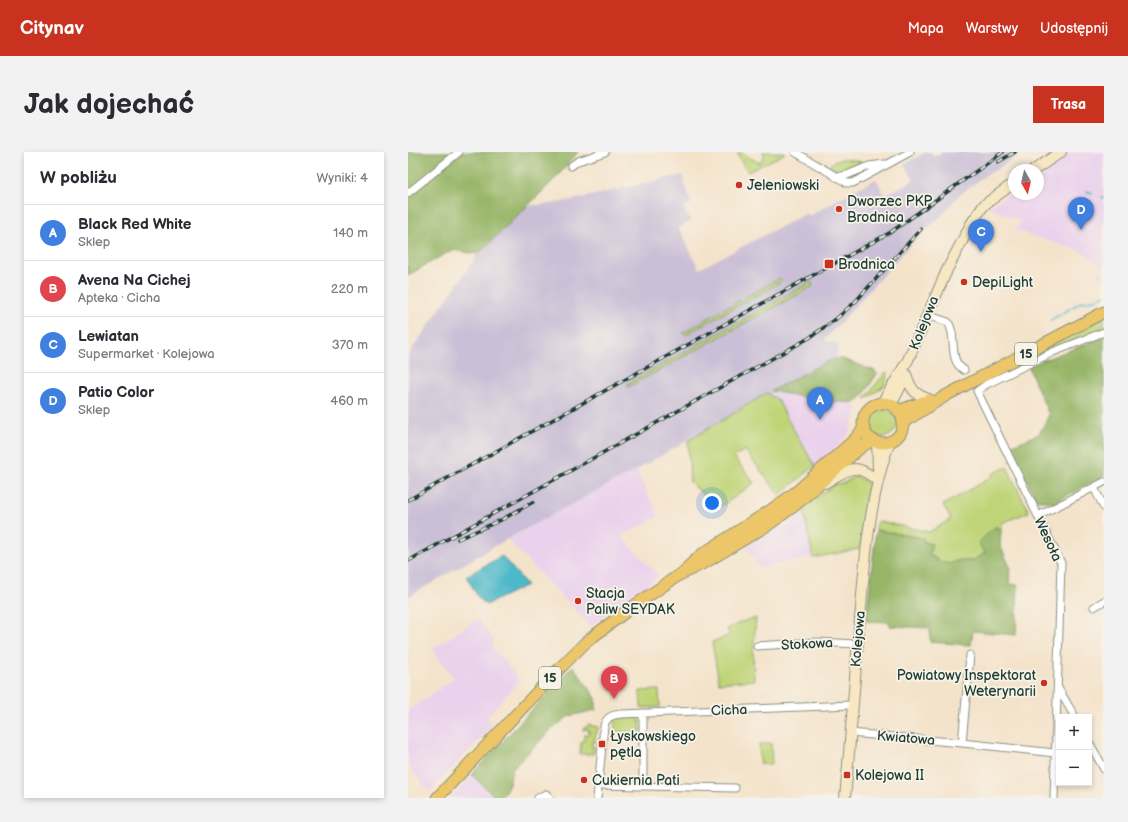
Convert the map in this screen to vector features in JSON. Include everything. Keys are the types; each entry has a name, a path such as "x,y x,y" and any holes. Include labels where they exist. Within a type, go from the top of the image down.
{"main road":[{"name":"15","path":"679,575 706,562 768,525 816,488 861,447 875,441 890,441 899,434 902,423 947,395 1104,312"},
{"name":"15","path":"437,798 581,646 628,610 679,575 701,555 796,492 855,439 864,428 863,422 867,412 876,404 890,407 932,400 947,395"},
{"path":"890,407 901,417 902,423"},
{"path":"864,428 866,433 875,441"}],"street":[{"path":"408,193 460,152"},
{"path":"571,166 578,161 605,152"},
{"path":"795,152 836,177 847,175 869,166 888,164 910,152"},
{"path":"1043,164 1061,152"},
{"name":"Kolejowa","path":"890,407 908,360 930,316 949,271 954,255 977,214 984,205 1008,187"},
{"path":"930,316 948,322 956,361 959,367 964,370"},
{"name":"Kolejowa","path":"890,407 919,350 930,316"},
{"name":"Wesoła","path":"1057,714 1061,563 977,391 987,384 1053,352 1104,332"},
{"path":"906,374 913,390 922,397 932,400"},
{"name":"Kolejowa","path":"875,441 878,453 878,481"},
{"name":"Kolejowa","path":"845,798 863,578 878,481 890,441"},
{"path":"816,488 852,469 863,470 878,481"},
{"path":"1038,516 1104,482"},
{"path":"1094,488 1104,507"},
{"path":"1094,607 1104,601"},
{"name":"Stokowa","path":"757,646 817,642 858,644"},
{"path":"962,743 970,655"},
{"path":"1058,688 1073,714"},
{"name":"Cicha","path":"598,785 604,726 606,719 614,715 852,705"},
{"path":"643,713 643,786"},
{"name":"Kwiatowa","path":"850,733 962,743 1056,749"},
{"path":"1092,747 1104,769"},
{"name":"Wesoła","path":"1054,798 1056,749"},
{"path":"597,798 598,785 735,788"},
{"path":"538,798 546,794 550,798"}],"shaded area":[{"path":"926,152 931,152 934,157 942,152 1023,152 996,170 987,174 957,197 945,212 914,241 824,340 839,345 836,360 780,388 636,470 507,539 408,597 408,355 478,254 527,206 558,203 682,175 691,203 683,208 691,221 679,228 699,269 807,213 809,216 876,179 885,195 914,180 904,164"},
{"path":"1072,152 1104,152 1104,269 1083,252 1015,230 1020,221 989,207 1008,195 1008,200 1044,200 1044,171"},
{"path":"1104,269 1104,280 1102,277 1097,276"},
{"path":"771,391 834,402 851,403 858,408 849,434 822,462 815,466 778,400 767,393"},
{"path":"636,470 659,517 621,536 659,576 590,626 507,539"},
{"path":"804,512 813,557 760,568 746,546"},
{"path":"478,619 494,640 492,647 520,680 487,717 493,725 429,792 408,764 408,710 454,679 432,649"},
{"path":"472,775 493,796 491,798 451,798"}],"green space":[{"path":"408,152 578,152 556,178 478,254 452,250 408,275"},
{"path":"739,152 760,163 765,154 762,152 785,152 784,154 748,172 738,157"},
{"path":"841,159 861,162 842,173 830,167 832,163"},
{"path":"780,278 782,281 745,302 743,299"},
{"path":"811,282 813,286 628,387 627,384"},
{"path":"740,300 742,303 685,335 683,333"},
{"path":"1104,317 1104,328 1042,353 975,389 973,386"},
{"path":"1104,337 1104,476 1053,503 1036,499 1010,446 1039,434 1049,415 1028,366"},
{"path":"840,358 875,371 877,374 860,399 857,401 829,401 771,391 830,360"},
{"path":"885,373 888,373 884,386 866,399 865,398"},
{"path":"767,393 778,400 815,466 779,495 745,450 734,457 754,483 725,504 719,506 713,504 690,482 688,441"},
{"path":"883,409 893,413 897,423 893,433 883,437 873,433 869,423 873,413"},
{"path":"1007,467 1029,512 1002,523 1001,531 997,526 979,543 985,553 972,561 960,560 948,564 934,558 931,555 923,538 876,530 877,521 929,532 951,519 943,505 992,477 992,474"},
{"path":"855,476 868,483 859,549 813,558 803,507 836,484 844,483"},
{"path":"997,526 1001,531 1000,545 1010,567 1009,584 1018,585 1016,635 973,631 971,645 930,642 930,628 890,626 890,622 866,621 876,530 923,538 924,542 932,544 929,555 948,564 960,560 972,561 985,553 978,543"},
{"path":"756,618 753,653 754,680 719,683 712,642 730,635 727,629 741,622"},
{"path":"573,666 596,698 596,710 569,716 552,729 512,769 509,784 504,793 496,798 472,775"},
{"path":"659,690 660,707 641,708 640,691"},
{"path":"636,716 640,720 641,732 615,732 615,717"},
{"path":"588,725 599,727 595,737 595,742 592,742 592,747 594,747 593,754 580,754 581,742 584,741 584,735 589,734 588,729 582,730"},
{"path":"771,743 772,764 760,764 759,744"}],"water":[{"path":"502,556 527,585 486,605 478,597 466,576"}],"waterway":[{"path":"1086,191 1092,193"},
{"path":"1051,320 1081,302 1095,300 1104,295"}],"railway":[{"path":"408,500 891,232 1003,152"},
{"path":"998,162 1015,152"},
{"path":"408,561 809,338 836,319 855,302 921,229"},
{"path":"458,539 501,520 533,502"}],"place":[{"name":"Jeleniowski","path":"739,185"},
{"name":"Dworzec PKP Brodnica","path":"839,209"},
{"name":"Patio Color","path":"1081,230"},
{"name":"Lewiatan","path":"981,252"},
{"name":"Brodnica","path":"829,264"},
{"name":"DepiLight","path":"964,282"},
{"name":"Black Red White","path":"820,420"},
{"name":"Stacja Paliw SEYDAK","path":"578,601"},
{"name":"Powiatowy Inspektorat Weterynarii","path":"1044,683"},
{"name":"Avena Na Cichej","path":"614,699"},
{"name":"Łyskowskiego pętla","path":"602,744"},
{"name":"Kolejowa II","path":"847,775"},
{"name":"Cukiernia Pati","path":"584,780"}]}
